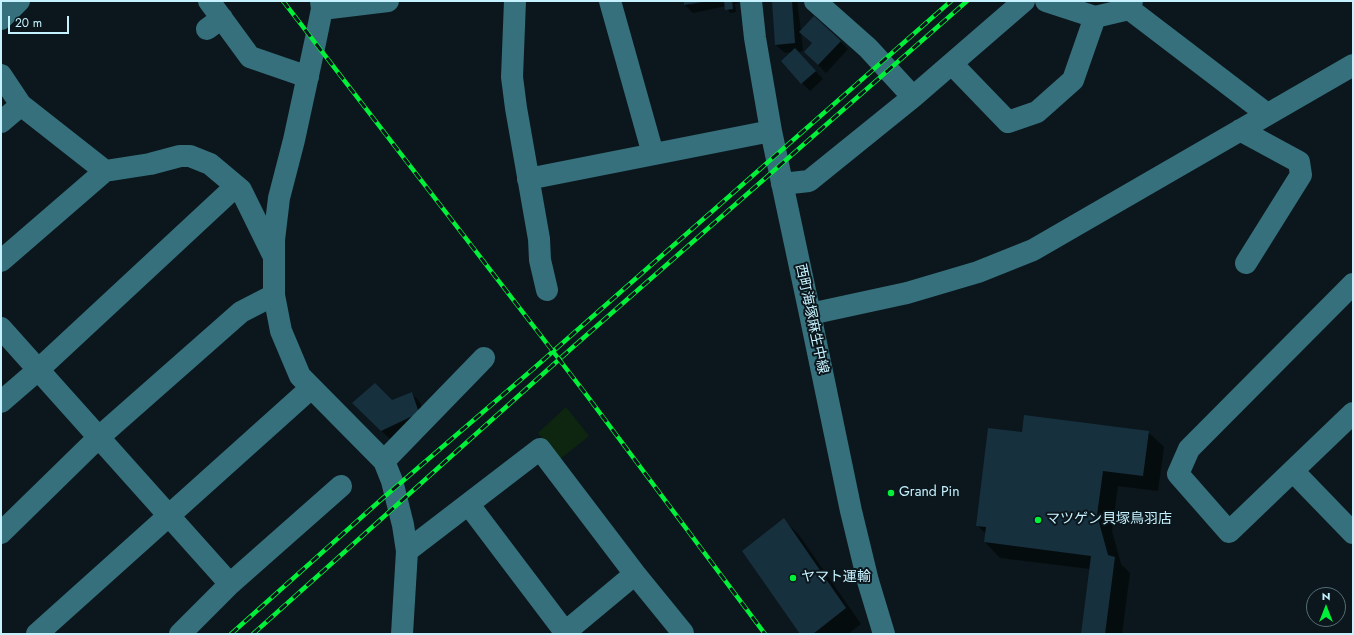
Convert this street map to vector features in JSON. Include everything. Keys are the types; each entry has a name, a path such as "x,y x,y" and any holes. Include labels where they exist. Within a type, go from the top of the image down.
{"street":[{"path":"1,19 19,1"},
{"path":"209,1 214,24 250,57 308,77"},
{"path":"388,1 321,5 308,77 279,198 274,240 274,295 281,330 300,376 388,471 403,525 407,551 402,634"},
{"path":"515,1 512,77 539,239 540,260 547,290"},
{"path":"610,1 653,154"},
{"name":"西町海塚麻生中線","path":"751,1 755,38 782,184 851,510 868,581 884,634"},
{"path":"815,1 868,48 913,97"},
{"path":"782,184 809,181 913,97 1024,1"},
{"path":"1046,1 1095,17 1131,5 1267,114"},
{"path":"952,64 1008,122 1037,112 1073,80 1095,17"},
{"path":"810,314 907,293 978,272 1033,250 1353,65"},
{"path":"1,75 21,105 105,171"},
{"path":"1,122 21,105"},
{"path":"1240,130 1299,162 1301,175 1246,263"},
{"path":"528,179 771,131"},
{"path":"1,261 105,171 150,164 180,156 190,156 210,164 241,190 274,257"},
{"path":"1,402 38,370 236,186"},
{"path":"1353,284 1189,449 1178,474 1229,532 1353,413"},
{"path":"1,533 98,438 241,312 274,295"},
{"path":"1,328 230,584"},
{"path":"388,471 484,358"},
{"path":"37,634 311,388"},
{"path":"407,551 540,449 635,574 683,633"},
{"path":"1293,471 1353,533"},
{"path":"180,634 230,584 341,486"},
{"path":"468,505 564,633 635,574"}],"green space":[{"path":"566,407 589,436 560,459 538,433"}],"building":[{"path":"684,1 701,1 701,2 684,5"},
{"path":"724,1 732,1 733,9 725,10"},
{"path":"772,1 792,1 795,43 775,45"},
{"path":"814,16 841,41 818,65 804,52 812,43 799,32"},
{"path":"795,48 816,71 801,84 781,61"},
{"path":"375,383 392,400 412,392 419,413 381,431 352,403"},
{"name":"マツゲン貝塚鳥羽店","path":"1024,415 1149,431 1143,476 1103,471 1097,515 1108,555 1115,557 1105,634 1081,634 1091,556 984,542 986,527 976,526 988,428 1022,432"},
{"path":"784,518 846,608 813,634 800,634 742,551"}],"railway":[{"path":"283,1 585,393 765,634"},
{"path":"231,634 383,498 533,369 951,1"},
{"path":"253,634 573,347 967,1"}],"place":[{"name":"Grand Pin","path":"891,493"},
{"name":"マツゲン貝塚鳥羽店","path":"1038,520"},
{"name":"ヤマト運輸","path":"793,578"}]}
